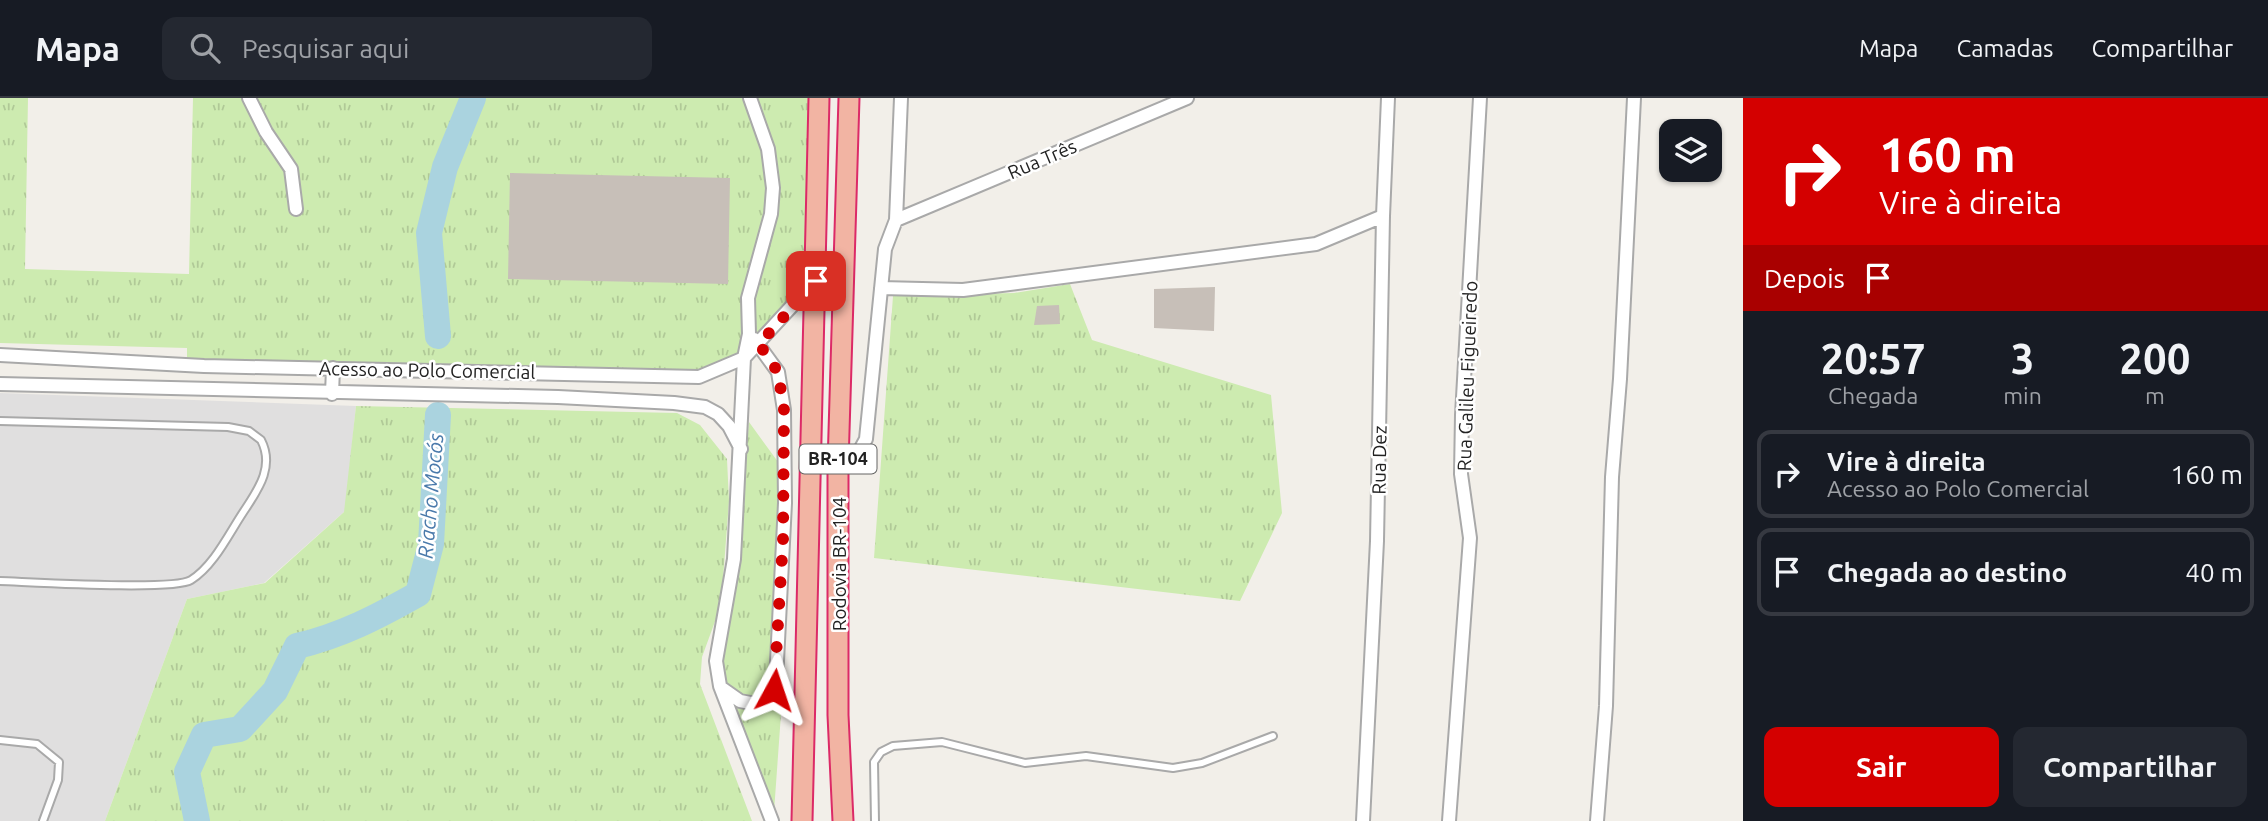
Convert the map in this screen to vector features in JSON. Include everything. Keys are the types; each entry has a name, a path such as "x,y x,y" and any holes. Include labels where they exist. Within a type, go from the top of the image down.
{"highway":[{"name":"Rodovia BR-104","path":"802,821 819,98"},
{"name":"Rodovia BR-104","path":"843,821 838,715 838,465 849,98"}],"street":[{"path":"249,98 265,132 291,169 296,209"},
{"path":"720,687 740,701 761,705 771,696 776,681 785,503 784,410 778,372 754,339 748,298 771,214 772,188 768,149 750,98"},
{"path":"838,465 854,461 866,439 885,249 896,220 901,98"},
{"name":"Rua Três","path":"896,220 1187,98"},
{"name":"Rua Dez","path":"1363,821 1377,541 1388,98"},
{"name":"Rua Galileu Figueiredo","path":"1450,821 1470,538 1461,474 1462,415 1480,98"},
{"path":"1597,821 1606,706 1612,477 1620,379 1634,98"},
{"path":"881,288 963,290 1316,244 1383,216"},
{"name":"Acesso ao Polo Comercial","path":"0,355 204,366 699,377 744,358 754,339 816,281"},
{"path":"744,358 734,559 716,661 720,687 772,821"},
{"path":"332,394 333,368"},
{"name":"Acesso ao Polo Comercial","path":"0,384 332,394 558,397 689,404 705,407 718,414 729,426 741,449"}],"lane":[{"path":"0,421 200,425 243,429 261,440 266,459 263,478 256,493 207,565 189,582 159,585 0,581"},
{"path":"875,821 874,762 885,749 905,744 954,743 1026,763 1086,756 1173,768 1202,763 1273,736"},
{"path":"0,740 37,744 59,762 58,780 43,821"}],"shaded area":[{"path":"0,393 356,406 345,511 264,583 187,599 105,821 0,821"}],"green space":[{"path":"0,98 28,98 25,269 189,274 193,98 815,98 809,279 756,344 698,374 187,364 187,348 0,343"},
{"path":"1070,284 1092,340 1271,395 1282,513 1240,601 874,558 893,296 1014,293"},
{"path":"356,406 677,413 700,425 727,459 729,501 721,605 702,657 700,684 752,821 105,821 187,599 265,583 344,512"},
{"path":"749,422 781,466 772,686 763,698 753,699 742,698 729,690 723,675 734,589"},
{"path":"783,686 774,812 732,705 770,709"}],"building":[{"path":"510,173 730,178 728,284 508,279"},
{"path":"1215,287 1214,331 1154,328 1154,289"},
{"path":"1059,305 1060,324 1034,325 1037,306"}],"waterway":[{"path":"438,336 429,233 445,167 473,98"},
{"name":"Riacho Mocós","path":"197,821 187,772 204,735 240,729 275,691 297,646 329,637 418,594 431,544 438,415"}],"route":[{"path":"774,690 783,540 784,410 778,372 759,344 816,281"}]}
